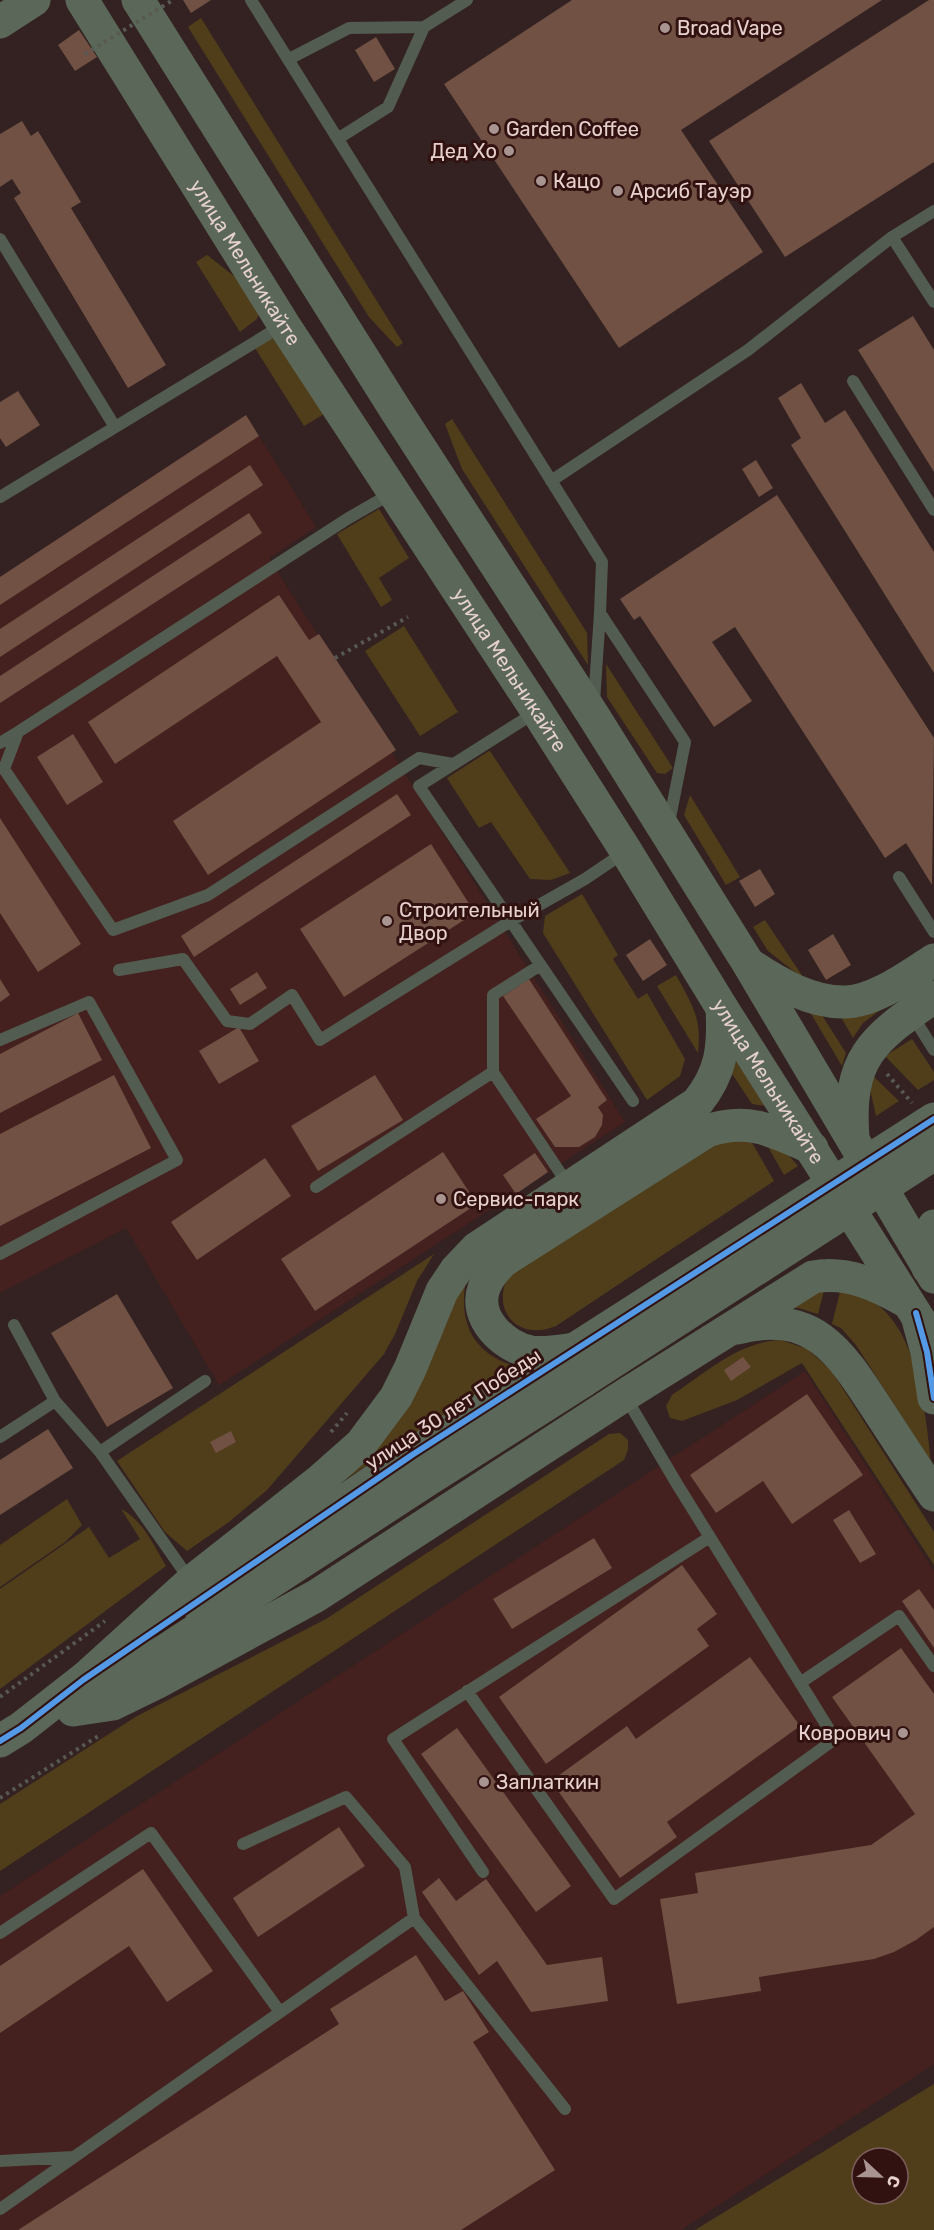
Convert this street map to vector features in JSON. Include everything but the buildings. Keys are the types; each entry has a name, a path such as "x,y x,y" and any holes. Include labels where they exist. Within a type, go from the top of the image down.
{"street":[{"path":"0,22 34,0"},
{"name":"улица Мельникайте","path":"82,0 284,325 537,711 934,1343"},
{"name":"улица Мельникайте","path":"138,0 395,409 667,833 854,1139 931,1272"},
{"path":"748,963 791,990 826,1000 847,1002 888,988 934,960"},
{"path":"854,1139 851,1114 854,1090 866,1056 876,1040 922,1005"},
{"path":"722,1008 722,1052 718,1068 709,1088 697,1103 477,1248 456,1270 442,1291 396,1397 361,1444 318,1482 191,1582 78,1695 95,1708 121,1700 316,1596 625,1395 813,1277 828,1274 839,1275 873,1284 912,1308 927,1352 934,1398"},
{"name":"улица 30 лет Победы","path":"78,1695 412,1455 934,1119"},
{"path":"576,1349 531,1352 513,1346 494,1331 485,1315 482,1302 483,1289 492,1273 503,1261 707,1131 724,1125 750,1125 776,1132 812,1148"},
{"name":"улица 30 лет Победы","path":"10,1734 78,1695 419,1485 934,1154"},
{"path":"931,1272 929,1252 934,1226"},
{"path":"721,1335 744,1326 768,1323 800,1328 828,1344 850,1367 934,1495"}],"lane":[{"path":"251,0 602,562 593,715"},
{"path":"289,59 349,28 424,27 467,0"},
{"path":"339,138 388,107 424,27"},
{"path":"551,481 748,350 892,237 934,211"},
{"path":"892,237 934,302"},
{"path":"0,239 115,427"},
{"path":"0,497 284,325"},
{"path":"853,381 934,510"},
{"path":"0,743 347,519 393,493"},
{"path":"600,613 685,742 667,833"},
{"path":"537,711 419,786 509,922 633,1101"},
{"path":"18,732 4,769 114,930 208,894 419,758 453,764"},
{"path":"119,970 183,959 227,1021 250,1024 292,995 320,1040 509,922 585,879 626,851"},
{"path":"899,876 934,932"},
{"path":"539,966 493,995 493,1072 570,1187"},
{"path":"0,1040 89,1002 177,1160 0,1254"},
{"path":"922,1005 934,1050"},
{"path":"316,1187 493,1072"},
{"path":"14,1325 55,1401 100,1452 191,1582"},
{"path":"100,1452 205,1381"},
{"path":"468,1691 614,1899 834,1739 625,1395"},
{"path":"0,1437 55,1401"},
{"path":"483,1872 393,1739 710,1537"},
{"path":"800,1683 899,1616 934,1666"},
{"path":"243,1844 346,1797 405,1867 414,1918 565,2109"},
{"path":"0,1933 152,1833 280,2012"},
{"path":"0,2209 414,1918"},
{"path":"0,2161 74,2157"}],"path":[{"path":"85,54 173,0"},
{"path":"335,658 408,617"},
{"path":"328,1436 350,1410"},
{"path":"0,1698 112,1615"},
{"path":"0,1798 106,1731"}],"shaded area":[{"path":"201,18 403,343 397,347 369,317 188,27"},
{"path":"207,255 243,283 260,310 257,319 240,332 196,262"},
{"path":"275,336 324,414 304,426 255,348"},
{"path":"246,415 316,527 269,558 625,1122 219,1385 126,1228 0,1293 0,577"},
{"path":"452,419 587,633 588,665 462,469 445,424"},
{"path":"379,509 409,558 379,578 392,600 381,607 337,534"},
{"path":"404,626 458,712 420,736 365,651"},
{"path":"606,664 673,768 665,774 657,773 607,697"},
{"path":"489,751 570,873 551,880 530,879 491,822 479,828 447,778"},
{"path":"690,795 740,877 726,885 684,815"},
{"path":"582,894 618,955 613,959 638,999 647,993 685,1059 680,1076 647,1100 543,933 545,916"},
{"path":"765,920 805,980 768,951 753,927"},
{"path":"676,975 695,1012 699,1041 698,1053 657,986"},
{"path":"807,1007 818,1009 846,1053 842,1066"},
{"path":"883,1008 863,1023 853,1038 837,1010"},
{"path":"912,1039 934,1072 934,1080 918,1090 885,1056"},
{"path":"731,1053 765,1106 752,1104 727,1066"},
{"path":"870,1073 899,1101 876,1116 870,1089"},
{"path":"747,1134 774,1181 556,1326 542,1330 529,1330 519,1326 511,1319 505,1310 503,1299 504,1286 510,1273 716,1140"},
{"path":"763,1138 784,1150 798,1166 784,1175"},
{"path":"434,1254 417,1281 384,1354 267,1490 229,1522 187,1551 165,1532 117,1461"},
{"path":"467,1275 464,1307 471,1333 489,1354 518,1367 326,1492"},
{"path":"825,1287 818,1314 798,1308 777,1307"},
{"path":"841,1288 879,1306 903,1337 918,1378 923,1400 931,1462 856,1345 841,1328 832,1324"},
{"path":"781,1340 807,1349 831,1370 934,1532 934,1565 802,1363 737,1400 682,1421 670,1418 666,1406 672,1395 697,1377 737,1352 751,1346"},
{"path":"805,1371 934,1571 934,2064 681,2230 0,2230 0,1896"},
{"path":"620,1433 628,1440 628,1450 624,1460 0,1871 0,1804 137,1716 326,1619 609,1434"},
{"path":"67,1499 82,1525 65,1542 0,1587 0,1545"},
{"path":"121,1509 142,1527 166,1566 0,1689 0,1589 89,1527 109,1558 140,1539"},
{"path":"934,2084 934,2230 695,2230"}],"cycle path":[{"path":"0,1741 21,1728 83,1680 412,1455 934,1119"},
{"path":"916,1313 927,1352 934,1398"}],"place":[{"name":"Broad Vape","path":"665,28"},
{"name":"Garden Coffee","path":"494,129"},
{"name":"Дед Хо","path":"509,151"},
{"name":"Кацо","path":"541,181"},
{"name":"Арсиб Тауэр","path":"618,191"},
{"name":"Строительный Двор","path":"387,921"},
{"name":"Сервис-парк","path":"441,1199"},
{"name":"Коврович","path":"903,1733"},
{"name":"Заплаткин","path":"484,1782"}]}
